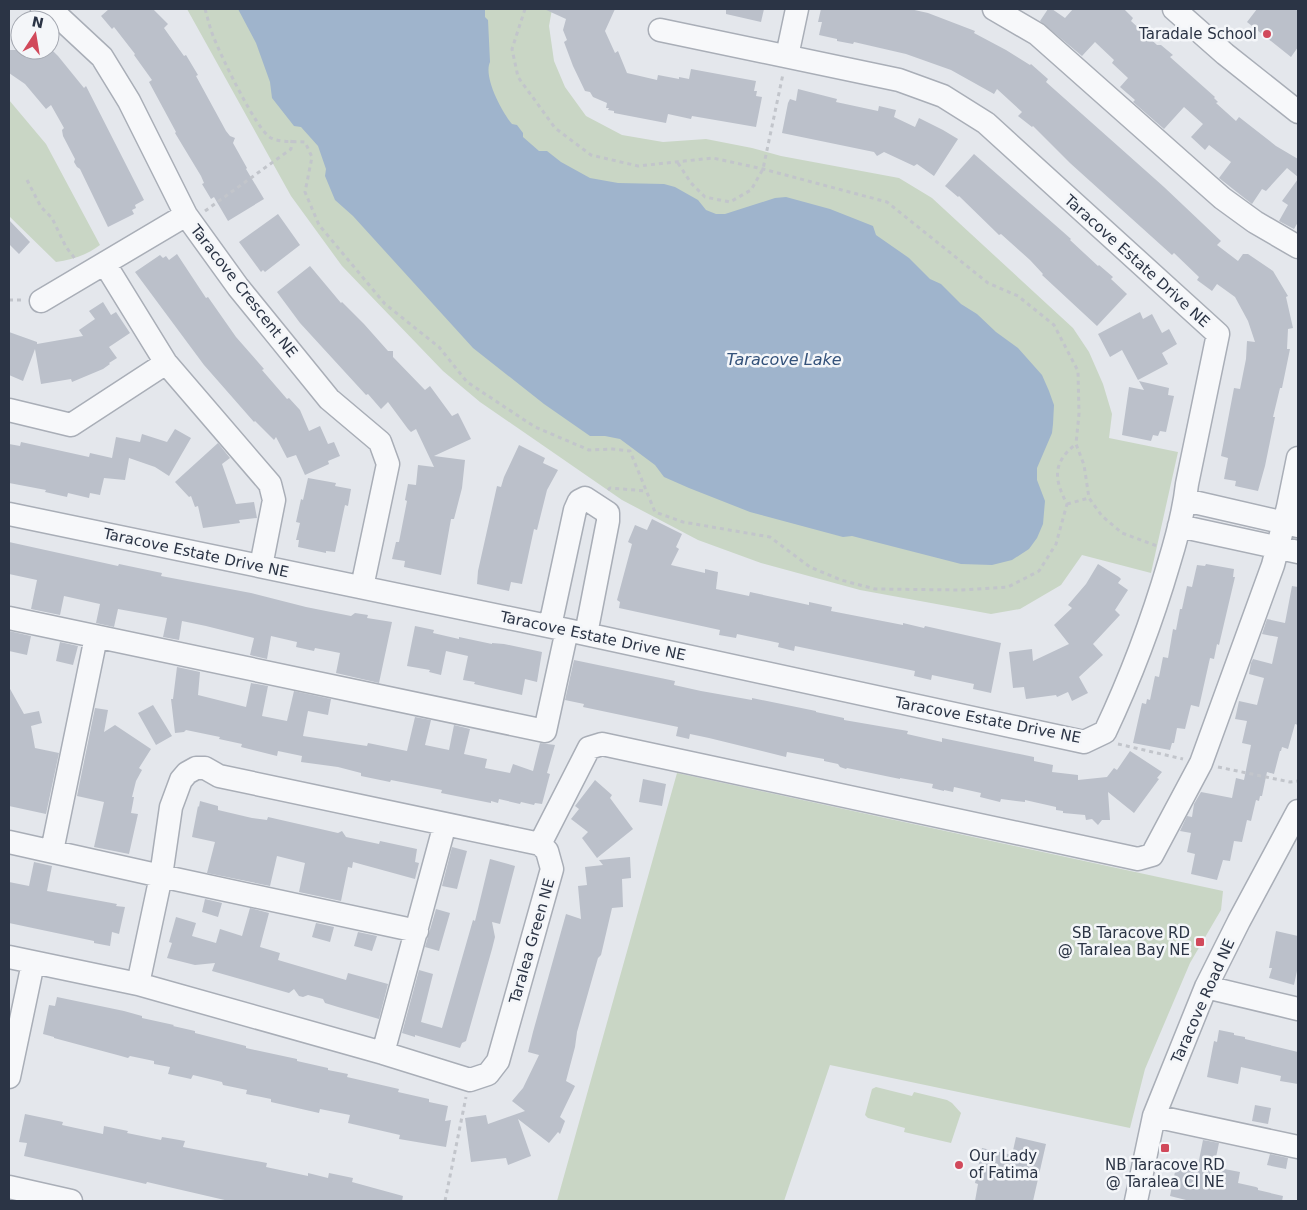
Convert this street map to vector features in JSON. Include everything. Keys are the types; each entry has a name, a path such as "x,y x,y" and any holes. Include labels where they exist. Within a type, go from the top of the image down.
{"street":[{"path":"660,30 787,56 797,9"},
{"path":"994,9 1037,34 1222,198 1255,222 1298,247"},
{"path":"1174,9 1225,54 1298,112"},
{"name":"Taracove Crescent NE","path":"60,17 102,57 129,101 186,215 238,287 329,399 380,442 388,464 362,587"},
{"name":"Taracove Estate Drive NE","path":"9,514 568,630 1084,742 1105,732 1144,642 1158,602 1185,500 1186,484 1218,334 986,124 943,96 898,80 787,56"},
{"path":"41,301 186,215"},
{"path":"105,264 166,363 270,484 274,500 260,566"},
{"path":"9,410 71,425 166,363"},
{"path":"138,984 161,876 171,807 181,780 196,768 205,768 219,776 540,844 589,748 602,744 1138,859 1152,855 1201,763 1273,565 1288,550 1298,458"},
{"path":"9,618 546,731 568,630 608,521 608,514 585,498 580,501 575,510 568,630"},
{"path":"1185,500 1292,524"},
{"path":"1179,526 1288,550"},
{"path":"52,851 96,637"},
{"name":"Taracove Road NE","path":"1136,1201 1154,1116 1206,987 1298,810"},
{"path":"383,1053 445,824"},
{"path":"9,842 417,931"},
{"name":"Taralea Green NE","path":"470,1080 488,1074 498,1061 552,869 547,851 540,844"},
{"path":"9,957 138,984 383,1053 470,1080"},
{"path":"10,1066 33,962"},
{"path":"1206,987 1298,1009"},
{"path":"1154,1116 1298,1147"},
{"path":"9,1187 71,1201"}],"path":[{"path":"205,9 214,39 249,111 269,138 281,141 305,142 312,157 305,192 319,225 385,304 440,348 467,382 535,427 589,450 612,449 630,451 655,512 683,522 770,537 810,568 841,580 875,588 960,590 1008,587 1039,571 1056,544 1067,504 1058,488 1057,467 1064,453 1076,444"},
{"path":"525,9 512,49 518,77 554,128 591,155 638,166 713,158 763,169 887,202 988,283 1018,296 1054,325 1078,371 1080,414 1076,444 1084,465 1089,498 1102,516 1122,533 1160,548"},
{"path":"678,163 691,183 705,197 730,202 751,190 763,169 787,56"},
{"path":"186,215 197,217 291,149 292,140"},
{"path":"27,180 41,207 52,218 66,247 76,261"},
{"path":"597,506 610,488 646,491"},
{"path":"1067,504 1089,498"},
{"path":"445,1201 470,1080"}],"green space":[{"name":"Taracove Lake","path":"187,9 552,9 549,26 554,61 565,87 586,116 622,135 663,142 706,139 781,156 899,178 932,198 1073,328 1089,352 1103,384 1112,414 1109,438 1178,452 1151,573 1082,555 1061,585 1020,609 991,614 860,590 761,563 698,540 622,500 480,402 443,371 342,266 291,196"},
{"path":"9,100 46,144 100,245 90,252 56,262 9,216"},
{"path":"677,773 1223,891 1221,910 1190,963 1145,1069 1130,1128 830,1065 784,1201 557,1201"},
{"path":"876,1087 912,1096 914,1092 952,1103 961,1113 951,1143 904,1132 905,1128 868,1118 865,1115 872,1089"}],"water":[{"name":"Taracove Lake","path":"238,9 485,9 485,17 488,20 489,76 491,85 503,111 512,124 517,125 523,133 523,137 539,151 547,151 561,162 590,178 618,183 664,184 675,187 698,200 706,210 716,214 725,214 775,198 786,197 830,209 873,226 876,235 909,258 930,279 941,284 961,304 977,314 996,332 1018,348 1042,375 1054,405 1052,433 1037,468 1037,480 1045,501 1043,524 1037,538 1029,549 1012,560 992,565 961,564 852,536 843,537 750,512 664,477 655,465 620,439 590,436 544,404 473,348 353,216 335,200 325,176 326,169 318,146 301,127 294,126 272,98 270,82 256,43"}],"building":[{"path":"109,9 153,9 168,24 164,28 184,56 186,55 226,131 235,138 233,143 264,199 228,221 214,197 211,199 202,184 204,183 201,176 175,133 149,82 152,80 114,27 112,29 101,16"},
{"path":"544,9 615,9 605,31 615,53 618,51 627,73 657,80 658,75 689,79 691,69 756,81 754,91 757,91 756,96 762,97 756,127 692,116 691,119 668,114 666,123 614,113 614,111 608,110 609,108 606,108 607,103 593,97 590,92 585,91 573,66 564,42 567,40 563,30 566,19"},
{"path":"726,9 764,9 761,22 726,14"},
{"path":"821,9 910,9 928,13 975,31 974,33 1031,64 1048,79 1046,82 1164,187 1221,241 1217,245 1238,261 1243,254 1248,254 1273,271 1288,296 1286,297 1293,328 1288,329 1287,349 1290,349 1282,388 1280,388 1273,417 1275,417 1258,491 1235,486 1236,481 1224,479 1228,458 1221,456 1234,388 1240,389 1246,359 1247,341 1255,342 1248,321 1235,297 1217,284 1212,291 1197,280 1199,277 1174,253 1172,255 1070,163 1033,126 1018,116 1022,112 997,89 994,94 951,70 906,54 854,42 853,44 837,41 837,39 819,35 822,22 818,22"},
{"path":"1048,9 1052,9 1065,18 1073,9 1124,9 1133,18 1131,21 1157,45 1161,45 1173,55 1170,57 1215,97 1218,102 1216,103 1236,121 1239,117 1276,146 1298,159 1298,177 1287,168 1266,191 1262,189 1252,204 1219,178 1231,162 1209,145 1205,150 1191,137 1203,124 1184,107 1164,129 1133,102 1135,100 1120,87 1128,78 1112,63 1114,60 1095,42 1082,56 1040,21"},
{"path":"1257,9 1298,9 1298,47 1291,57 1247,22"},
{"path":"10,50 10,60 60,60 60,58 84,88 86,86 144,200 135,205 136,208 132,210 134,214 108,227 80,169 74,162 75,159 63,136 62,130 64,128 51,105 46,109 25,84 9,73"},
{"path":"798,89 837,99 836,102 878,111 879,106 896,110 894,117 915,127 919,118 958,139 934,176 917,164 914,166 884,152 877,156 874,152 782,133 788,103 790,99 796,101"},
{"path":"974,154 1071,239 1098,266 1113,277 1111,279 1127,294 1097,326 1042,275 1030,260 1001,234 999,235 959,196 945,186"},
{"path":"1298,179 1298,222 1294,229 1279,221 1288,205 1282,201"},
{"path":"278,214 300,245 265,272 263,270 261,272 239,242"},
{"path":"9,220 30,242 19,254 9,244"},
{"path":"177,254 206,298 208,297 236,337 264,369 262,370 287,399 289,398 300,410 309,431 320,426 328,444 334,442 340,456 328,461 329,464 305,475 296,455 287,458 276,437 274,440 254,422 204,365 135,272 160,255 163,258 166,256 169,260"},
{"path":"310,266 341,303 364,324 388,351 393,351 393,357 425,390 430,386 452,416 458,413 471,439 434,456 465,460 462,488 454,519 451,519 441,575 404,567 405,561 392,559 396,542 399,542 407,501 405,500 408,484 416,485 418,465 434,467 416,429 411,432 388,402 381,409 368,394 366,395 300,323 277,292"},
{"path":"103,302 111,315 116,312 130,333 109,347 117,358 110,364 103,369 72,382 71,379 41,384 35,349 23,381 9,375 9,332 37,342 37,344 83,336 79,330 95,319 89,311"},
{"path":"1140,312 1143,319 1152,314 1162,333 1169,329 1177,344 1162,353 1168,364 1138,380 1122,350 1110,357 1098,334"},
{"path":"1139,381 1169,388 1168,395 1174,396 1166,432 1160,431 1158,436 1153,435 1151,441 1122,435 1129,387 1144,390"},
{"path":"175,429 191,438 169,476 155,467 129,458 125,480 104,478 100,495 90,493 89,498 68,493 67,497 45,492 46,490 9,483 9,444 20,446 21,442 89,457 90,453 112,458 116,437 140,442 142,434 167,442"},
{"path":"218,443 230,458 222,464 236,504 254,502 257,518 239,520 240,523 203,528 198,506 195,507 191,496 189,497 175,482"},
{"path":"519,445 545,458 543,463 558,470 547,490 537,530 534,529 522,584 511,582 509,591 477,584 478,571 497,486 501,487"},
{"path":"308,478 336,483 335,486 351,489 348,506 345,505 335,552 326,551 326,553 298,547 299,540 296,540 300,523 296,522"},
{"path":"652,519 682,534 676,547 679,549 671,565 705,573 705,569 718,572 716,589 749,596 750,592 809,605 809,602 832,607 831,611 903,625 903,623 924,628 925,626 1001,643 991,693 973,689 974,684 932,675 931,680 914,676 915,671 795,646 794,651 778,647 779,643 737,634 736,638 719,635 720,630 619,608 620,602 617,600 632,544 628,542 635,525 647,530"},
{"path":"9,542 118,566 119,564 162,573 161,576 251,593 306,607 351,616 355,613 368,615 367,618 392,622 379,683 336,673 340,653 315,648 314,651 296,647 297,642 271,636 267,659 250,655 254,638 206,626 182,621 179,640 163,637 167,618 118,609 114,627 96,623 100,604 64,596 60,615 31,609 37,580 9,574"},
{"path":"1098,564 1119,577 1121,579 1118,583 1128,590 1115,610 1120,615 1093,644 1103,655 1079,677 1088,693 1072,701 1068,692 1057,697 1056,695 1026,699 1024,687 1013,688 1009,652 1032,649 1033,661 1069,644 1054,625 1072,608 1068,605 1086,584"},
{"path":"1206,564 1234,569 1233,577 1235,577 1219,645 1217,644 1214,659 1210,658 1199,707 1191,705 1185,729 1177,728 1174,743 1172,743 1170,750 1133,743 1142,703 1146,704 1147,699 1150,700 1155,676 1159,677 1163,657 1168,658 1173,629 1176,630 1187,586 1192,587 1197,565 1205,566"},
{"path":"1292,586 1298,587 1298,725 1295,724 1288,749 1282,747 1280,751 1274,774 1267,772 1262,796 1260,796 1259,801 1256,800 1251,821 1247,820 1242,842 1234,841 1230,861 1223,860 1217,880 1191,874 1195,854 1187,852 1191,833 1180,831 1187,816 1192,817 1194,804 1201,792 1232,798 1236,778 1244,780 1251,745 1242,743 1247,721 1235,719 1239,701 1257,705 1264,678 1249,674 1251,663 1253,659 1272,664 1278,637 1262,634 1267,619 1285,623"},
{"path":"415,626 434,630 433,633 459,639 459,637 492,644 504,644 542,652 537,682 525,679 522,695 474,684 475,682 463,680 468,656 446,651 441,675 429,672 430,670 407,666"},
{"path":"9,631 31,636 27,655 9,651"},
{"path":"60,642 78,646 73,665 56,661"},
{"path":"574,660 675,681 674,685 701,691 752,700 752,698 816,711 844,718 844,720 908,731 907,734 942,742 942,738 1034,757 1034,761 1053,765 1052,772 1078,775 1078,780 1107,777 1114,768 1117,770 1130,751 1162,772 1134,813 1108,792 1110,820 1102,820 1098,825 1092,819 1086,820 1085,815 1063,813 1063,811 1056,810 1056,807 1025,800 1025,802 1001,799 1000,802 980,797 981,793 954,787 953,792 944,791 932,788 933,784 846,769 838,764 824,761 824,759 787,752 786,757 690,734 689,739 676,736 678,727 583,707 584,704 565,700"},
{"path":"177,667 200,672 198,695 246,707 251,683 268,686 262,716 287,721 294,691 331,699 328,715 308,711 303,736 367,746 368,743 407,751 415,717 431,720 425,745 449,750 454,725 470,729 464,754 487,759 485,768 510,773 513,764 533,771 540,743 555,745 547,773 550,774 542,804 535,803 534,805 521,802 520,804 499,799 498,803 491,801 491,803 441,793 442,790 361,776 361,773 338,767 301,762 302,756 278,751 277,756 241,747 242,744 219,739 220,737 186,730 175,733 171,699 173,699"},
{"path":"9,687 24,714 39,711 42,723 31,726 35,748 59,753 46,814 9,806"},
{"path":"153,705 172,736 156,745 138,713"},
{"path":"95,708 108,710 104,732 115,725 151,749 139,768 142,770 136,781 132,797 134,797 131,813 138,814 129,854 94,847 104,802 77,796"},
{"path":"643,779 666,784 662,806 639,802"},
{"path":"595,780 612,795 610,798 633,829 597,858 582,838 588,832 571,819 579,809 575,806"},
{"path":"200,801 218,806 218,810 252,818 267,820 268,817 338,833 342,831 346,837 379,844 380,841 417,849 415,862 419,863 415,879 353,862 352,868 348,867 341,901 299,892 305,863 277,856 270,886 207,873 215,842 192,837"},
{"path":"452,847 467,851 457,889 442,886"},
{"path":"630,857 631,878 622,879 623,907 612,908 601,955 598,958 577,1032 566,1081 575,1086 560,1117 565,1121 560,1134 558,1132 549,1143 518,1119 531,1156 508,1165 506,1158 471,1162 465,1118 486,1115 488,1124 525,1111 512,1101 523,1088 539,1055 528,1052 566,914 581,919 578,886 587,885 585,867 603,865 599,860"},
{"path":"490,859 515,866 500,924 492,922 495,937 466,1041 462,1043 460,1048 402,1033 419,970 433,974 421,1022 442,1028 473,920 475,921"},
{"path":"34,862 52,866 47,891 125,907 119,934 112,932 110,946 9,923 9,882 29,886"},
{"path":"205,899 222,903 218,917 202,912"},
{"path":"250,908 269,913 260,947 280,953 278,960 346,980 348,973 388,984 379,1019 325,1003 323,999 308,995 299,996 294,989 289,993 212,971 215,963 195,965 167,958 172,943 169,942 176,917 196,923 192,936 216,943 220,929 242,936"},
{"path":"436,909 450,913 439,951 425,947"},
{"path":"316,923 334,927 330,942 312,937"},
{"path":"1276,931 1298,936 1298,966 1294,985 1269,978"},
{"path":"358,932 377,936 372,951 354,946"},
{"path":"57,997 124,1011 142,1016 142,1018 174,1025 195,1031 195,1033 246,1046 246,1048 297,1059 297,1061 348,1074 347,1077 399,1089 398,1092 429,1099 429,1102 448,1106 445,1121 451,1120 446,1147 399,1139 400,1135 348,1123 350,1115 320,1109 319,1113 271,1102 271,1099 246,1094 247,1090 223,1085 222,1082 193,1075 191,1079 168,1074 170,1067 154,1064 154,1061 130,1056 128,1058 43,1034 49,1005 55,1006"},
{"path":"1219,1030 1234,1033 1234,1035 1245,1037 1245,1039 1298,1052 1298,1084 1280,1081 1281,1076 1241,1067 1238,1084 1207,1077 1214,1041 1217,1042"},
{"path":"1255,1105 1271,1108 1268,1124 1252,1121"},
{"path":"25,1114 63,1122 62,1125 103,1134 104,1126 161,1140 162,1137 185,1141 183,1147 267,1163 266,1167 308,1176 308,1173 328,1178 329,1173 353,1178 352,1182 403,1196 402,1201 229,1201 24,1156 27,1143 19,1142"},
{"path":"1016,1137 1046,1144 1033,1201 975,1201 978,1184 975,1183 982,1148 1012,1155"},
{"path":"1203,1140 1219,1143 1214,1167 1240,1172 1238,1183 1283,1196 1282,1201 1190,1201 1170,1196 1177,1162 1198,1165"},
{"path":"1270,1154 1288,1158 1286,1169 1267,1165"}],"place":[{"name":"Taradale School","path":"1267,34"},
{"name":"SB Taracove RD @ Taralea Bay NE","path":"1200,942"},
{"name":"NB Taracove RD @ Taralea CI NE","path":"1165,1148"},
{"name":"Our Lady of Fatima","path":"959,1165"}]}
